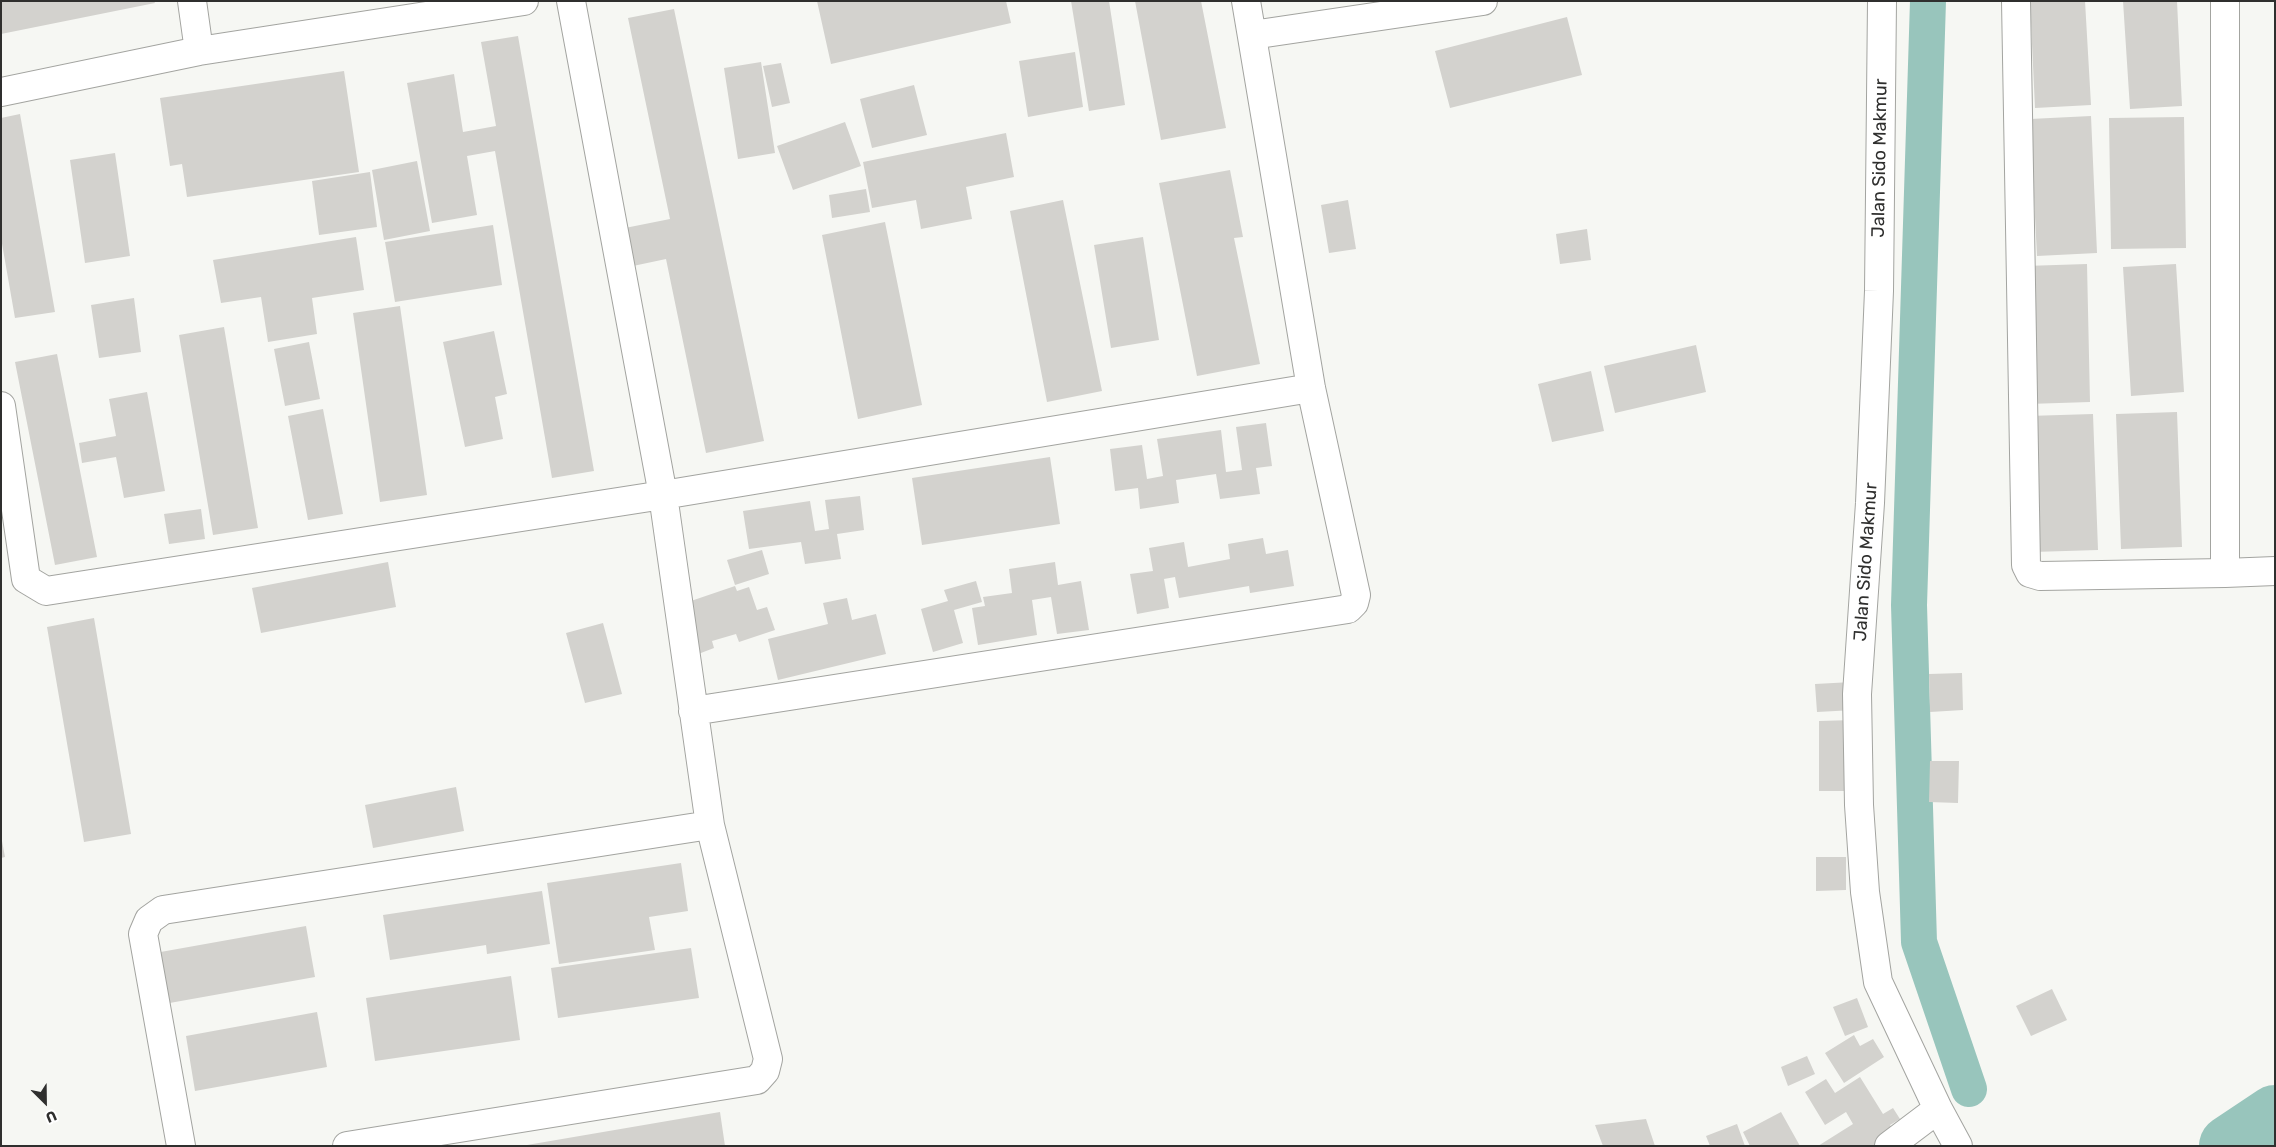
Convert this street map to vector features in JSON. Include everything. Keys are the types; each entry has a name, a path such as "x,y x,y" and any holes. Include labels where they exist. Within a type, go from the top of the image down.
{"street":[{"path":"192,1 199,51"},
{"path":"1,92 199,51 524,1"},
{"path":"347,1146 757,1080 765,1071 768,1059 710,825 662,495 571,1"},
{"path":"693,711 1348,609 1354,603 1356,595 1311,388 1246,1"},
{"path":"1252,35 1483,1"},
{"name":"Jalan Sido Makmur","path":"1882,1 1879,292 1870,503 1857,694 1859,805 1865,892 1878,982 1938,1109 1958,1146"},
{"path":"2016,1 2026,565 2030,573 2040,576 2275,571"},
{"path":"2225,1 2225,573"},
{"path":"1,406 26,579 46,591 662,495 1311,388"},
{"path":"181,1146 143,934 149,920 163,910 710,825"},
{"path":"1889,1146 1938,1109"}],"building":[{"path":"1,1 154,1 155,3 1,34"},
{"path":"817,1 1006,1 1011,23 831,64"},
{"path":"1071,1 1109,1 1125,105 1089,111"},
{"path":"1135,1 1201,1 1226,128 1161,140"},
{"path":"2030,1 2085,1 2091,105 2035,108"},
{"path":"2123,1 2177,1 2182,106 2130,109"},
{"path":"674,9 764,441 706,453 666,259 633,266 625,228 670,219 628,18"},
{"path":"1567,17 1582,75 1450,108 1435,51"},
{"path":"518,36 594,471 552,478 495,151 467,156 477,215 432,223 407,83 454,74 463,132 496,126 481,42"},
{"path":"1075,52 1083,107 1028,117 1019,61"},
{"path":"761,62 775,153 738,159 724,68"},
{"path":"781,63 790,103 772,107 763,66"},
{"path":"344,71 359,172 187,197 182,164 170,166 160,98"},
{"path":"914,85 927,135 872,148 860,99"},
{"path":"20,114 55,312 15,318 1,238 1,118"},
{"path":"2091,116 2097,253 2037,256 2030,119"},
{"path":"2184,117 2186,248 2111,249 2109,118"},
{"path":"845,122 861,166 793,190 777,146"},
{"path":"1006,133 1014,177 966,187 972,219 921,229 916,200 872,208 863,162"},
{"path":"115,153 130,256 85,263 70,160"},
{"path":"417,161 430,231 384,240 372,170"},
{"path":"1230,170 1243,237 1234,238 1260,364 1197,376 1159,183"},
{"path":"370,172 377,227 319,235 312,181"},
{"path":"866,189 870,212 832,218 829,195"},
{"path":"1063,200 1102,391 1047,402 1010,211"},
{"path":"1348,200 1356,249 1329,253 1321,205"},
{"path":"885,222 922,405 858,419 822,235"},
{"path":"493,225 502,285 395,302 385,242"},
{"path":"1587,229 1591,260 1560,264 1556,234"},
{"path":"356,237 364,290 312,298 317,334 268,342 261,297 221,303 213,260"},
{"path":"1143,237 1159,340 1111,348 1094,245"},
{"path":"2087,264 2090,402 2028,404 2025,266"},
{"path":"2176,264 2184,392 2131,396 2123,267"},
{"path":"134,298 141,352 99,358 91,305"},
{"path":"400,306 427,495 380,502 353,313"},
{"path":"224,327 258,528 213,535 179,335"},
{"path":"494,331 507,394 495,397 503,439 465,447 443,342"},
{"path":"309,342 320,399 285,406 274,349"},
{"path":"1696,345 1706,392 1615,413 1604,366"},
{"path":"57,354 97,557 55,565 15,362"},
{"path":"1591,371 1604,431 1552,442 1538,384"},
{"path":"147,392 165,491 124,498 116,457 82,463 79,443 116,436 109,399"},
{"path":"323,409 343,514 308,520 288,416"},
{"path":"2177,412 2182,547 2121,549 2116,414"},
{"path":"2093,414 2098,550 2033,552 2028,416"},
{"path":"1266,423 1272,466 1256,468 1260,494 1220,499 1216,474 1176,480 1179,503 1140,509 1138,488 1115,491 1110,449 1142,445 1147,479 1163,476 1157,439 1221,430 1226,472 1242,470 1236,427"},
{"path":"1050,457 1060,524 922,545 912,478"},
{"path":"860,496 864,530 837,534 841,559 805,564 801,542 749,549 743,511 810,501 815,531 829,529 825,500"},
{"path":"201,509 205,539 169,544 164,514"},
{"path":"1263,538 1266,554 1288,550 1294,586 1250,593 1249,586 1179,598 1175,577 1164,579 1169,608 1137,614 1130,574 1153,571 1149,548 1184,542 1188,567 1230,559 1228,544"},
{"path":"762,550 769,574 735,585 727,560"},
{"path":"388,562 396,607 261,633 252,588"},
{"path":"1055,562 1058,585 1081,581 1089,630 1057,634 1051,597 1032,600 1037,635 978,645 972,608 985,606 983,597 1012,593 1009,569"},
{"path":"976,581 982,602 954,610 963,643 933,652 921,609 948,601 944,590"},
{"path":"735,586 737,591 749,587 757,610 767,607 775,630 739,642 736,634 712,641 714,648 693,656 686,634 697,631 688,602"},
{"path":"847,598 852,620 876,614 886,654 778,680 768,639 828,624 823,603"},
{"path":"94,618 131,834 84,842 47,627"},
{"path":"603,623 622,694 585,703 566,633"},
{"path":"1962,673 1963,710 1930,712 1929,674"},
{"path":"1852,682 1854,710 1817,712 1815,684"},
{"path":"1854,720 1854,791 1819,791 1819,721"},
{"path":"1930,761 1959,761 1958,803 1929,802"},
{"path":"456,787 464,831 373,848 365,805"},
{"path":"1,842 5,857 1,858"},
{"path":"1816,857 1846,857 1846,890 1816,891"},
{"path":"681,863 688,911 649,917 655,950 559,964 547,883"},
{"path":"542,891 550,944 487,954 486,945 390,960 383,915"},
{"path":"306,926 315,977 164,1004 155,953"},
{"path":"691,948 699,998 558,1018 551,968"},
{"path":"511,976 520,1040 375,1061 366,998"},
{"path":"2052,989 2067,1020 2031,1036 2016,1006"},
{"path":"1857,998 1868,1027 1845,1036 1833,1007"},
{"path":"317,1012 327,1067 195,1091 186,1036"},
{"path":"1854,1035 1860,1046 1873,1039 1884,1057 1844,1083 1825,1053"},
{"path":"1807,1056 1815,1074 1788,1086 1781,1067"},
{"path":"1860,1077 1883,1114 1893,1108 1900,1119 1890,1125 1895,1133 1875,1146 1818,1146 1853,1124 1846,1112 1825,1125 1805,1092 1826,1079 1835,1093"},
{"path":"720,1112 725,1146 527,1146 527,1145"},
{"path":"1781,1112 1800,1146 1750,1146 1743,1132"},
{"path":"1646,1119 1655,1146 1603,1146 1595,1125"},
{"path":"1737,1124 1745,1146 1710,1146 1706,1136"}],"waterway":[{"path":"1928,1 1909,605 1919,942 1969,1089"},
{"path":"2230,1146 2275,1116"}]}
